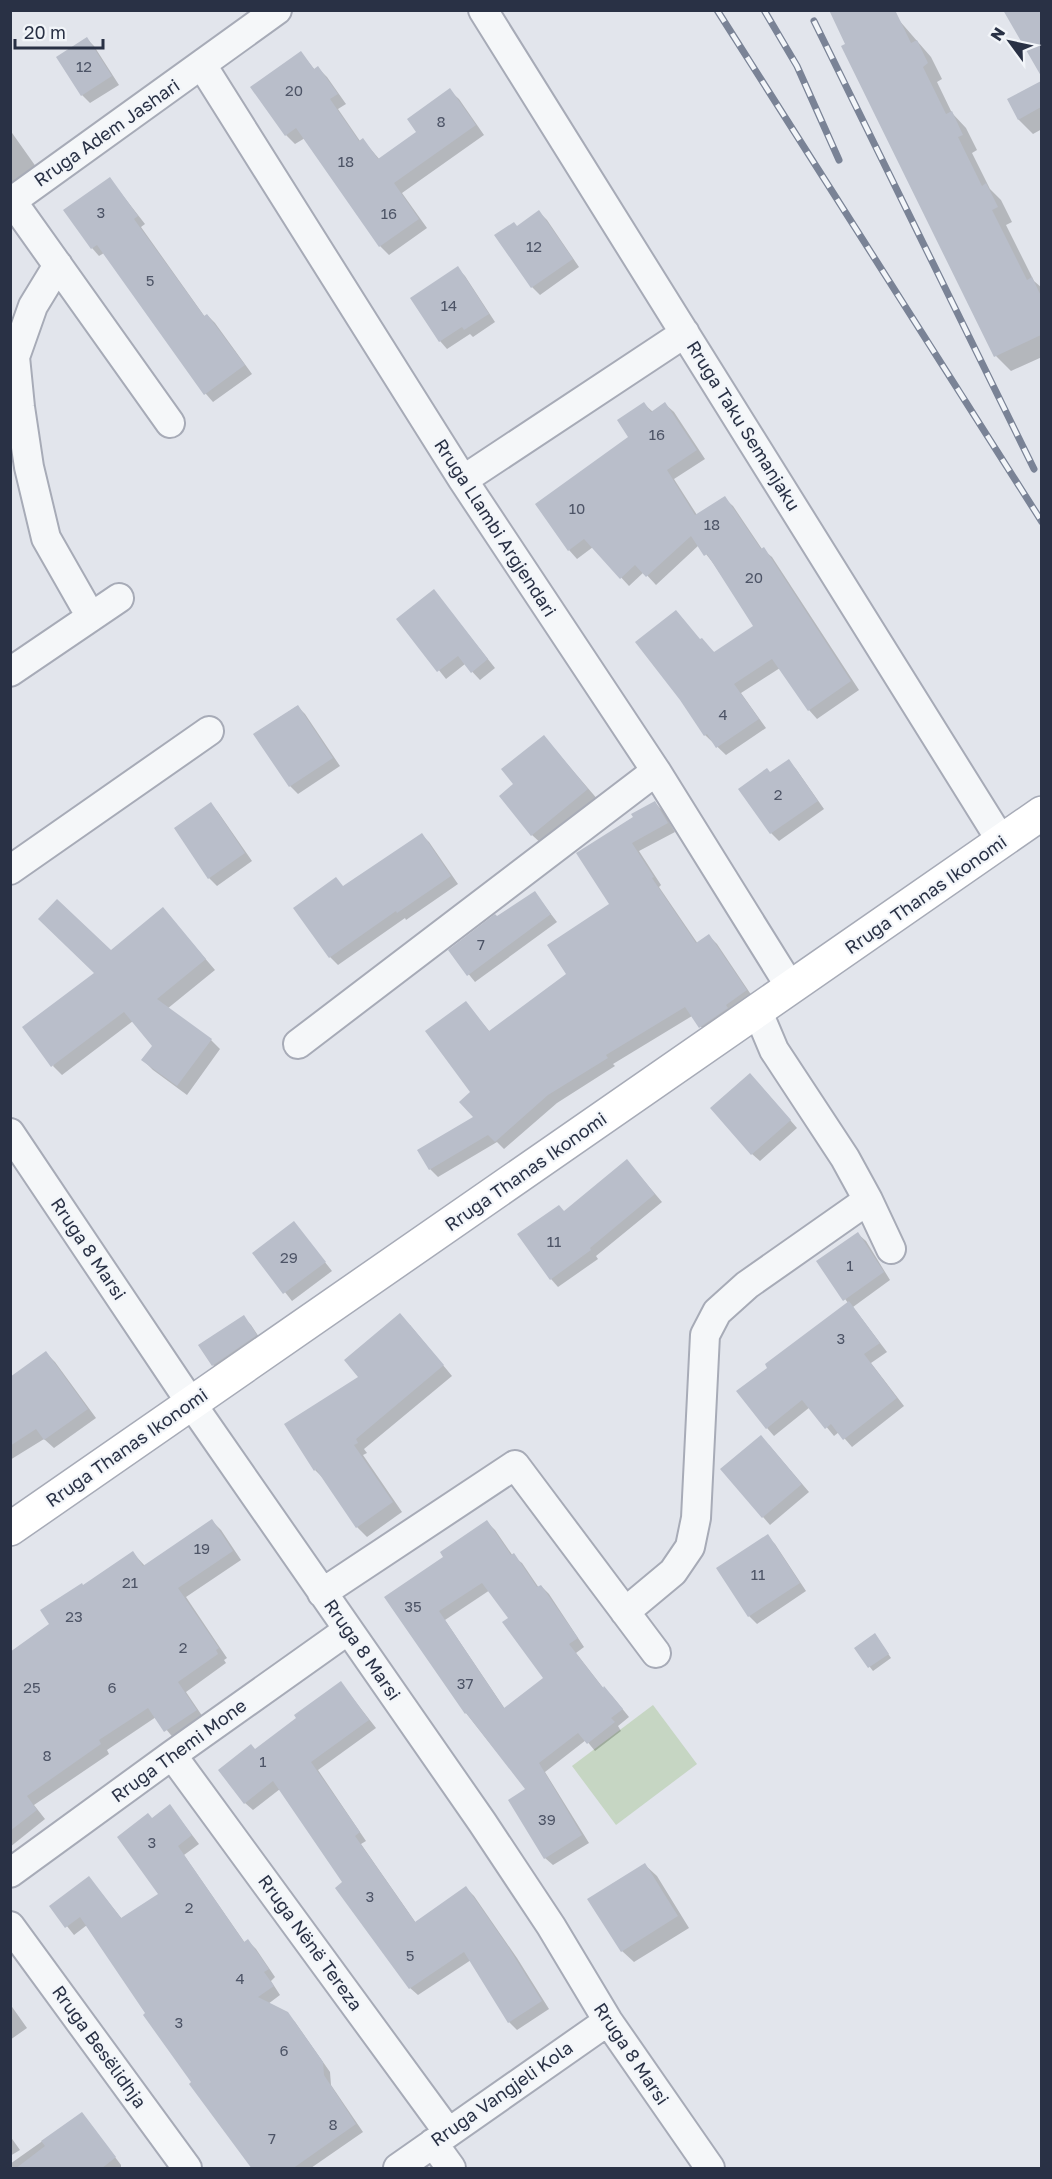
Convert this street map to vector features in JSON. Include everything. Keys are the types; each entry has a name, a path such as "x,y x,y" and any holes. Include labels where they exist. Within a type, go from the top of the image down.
{"street":[{"name":"Rruga Adem Jashari","path":"170,423 12,201 277,10"},
{"name":"Rruga Taku Semanjaku","path":"483,10 1002,842"},
{"name":"Rruga Llambi Argjendari","path":"202,65 463,480 656,771 791,988"},
{"path":"58,265 33,306 15,357 29,467 46,538 91,617"},
{"path":"463,480 685,333"},
{"path":"10,672 119,598"},
{"path":"10,870 208,731"},
{"path":"298,1044 656,771"},
{"name":"Rruga Thanas Ikonomi","path":"10,1529 758,1012 1041,813"},
{"path":"758,1012 774,1050 844,1158 868,1200 891,1249"},
{"name":"Rruga 8 Marsi","path":"10,1133 191,1403 488,1831 551,1926 608,2021 710,2169"},
{"path":"625,1612 673,1572 690,1547 696,1518 705,1335 717,1312 747,1285 868,1200"},
{"path":"322,1593 515,1465 656,1653"},
{"name":"Rruga Themi Mone","path":"10,1873 348,1630"},
{"name":"Rruga Nënë Tereza","path":"172,1755 440,2137 451,2169"},
{"name":"Rruga Besëlidhja","path":"10,1926 186,2169"},
{"name":"Rruga Vangjeli Kola","path":"398,2169 440,2137 608,2021"}],"green space":[{"path":"653,1705 697,1764 616,1825 572,1766"}],"building":[{"path":"829,10 895,10 911,43 917,40 928,63 923,67 946,114 952,111 963,135 958,137 982,186 986,183 998,207 992,210 1027,280 1032,277 1041,296 1041,335 994,357 841,46 845,44"},
{"path":"1003,10 1041,10 1041,76"},
{"path":"87,37 112,76 81,96 56,57"},
{"path":"301,51 314,69 318,66 338,94 330,99 359,141 363,138 378,159 416,132 407,119 450,88 476,125 394,183 419,219 379,247 296,128 285,136 250,87"},
{"path":"1041,81 1041,107 1018,120 1007,99"},
{"path":"110,177 138,216 134,219 204,316 207,314 245,365 204,395 97,245 91,249 63,210"},
{"path":"539,210 573,259 531,288 494,235 514,222 517,226"},
{"path":"458,266 489,314 464,330 462,327 439,342 410,298"},
{"path":"644,402 651,412 665,402 697,450 667,470 695,515 725,496 761,549 764,547 851,681 808,711 772,659 734,684 759,719 716,748 707,734 704,736 680,700 635,642 676,610 714,652 753,626 707,554 704,556 691,536 646,577 635,565 620,579 584,539 568,551 535,504 628,437 617,420"},
{"path":"434,589 488,659 471,673 458,656 437,672 396,619"},
{"path":"298,705 333,758 289,787 253,734"},
{"path":"544,735 588,789 531,836 499,796 513,784 501,769"},
{"path":"789,759 818,801 770,834 738,789 767,768 770,772"},
{"path":"655,801 668,823 632,843 654,877 652,878 696,943 709,934 747,990 726,1005 728,1008 699,1028 685,1007 606,1055 608,1058 548,1095 495,1142 488,1135 429,1170 417,1150 473,1117 459,1102 470,1092 425,1031 466,1001 489,1031 566,974 547,945 609,904 576,853 633,817 631,814"},
{"path":"211,802 245,853 208,879 174,828"},
{"path":"422,833 451,876 329,958 293,908 336,877 343,886"},
{"path":"535,891 551,914 467,976 448,950 495,914 497,916"},
{"path":"57,899 111,950 163,907 206,959 157,999 212,1039 177,1086 141,1060 152,1046 124,1012 51,1067 22,1027 94,973 38,919"},
{"path":"750,1073 791,1120 751,1155 710,1108"},
{"path":"627,1159 655,1194 590,1248 591,1250 550,1280 517,1234 559,1205 564,1211"},
{"path":"294,1221 326,1262 283,1294 252,1253"},
{"path":"858,1232 884,1272 843,1301 816,1261"},
{"path":"849,1301 880,1343 864,1354 897,1398 843,1440 831,1424 825,1429 802,1400 766,1429 736,1391 767,1368 765,1364"},
{"path":"400,1313 444,1365 356,1439 358,1443 354,1445 393,1502 356,1528 316,1469 314,1471 284,1424 358,1377 344,1360"},
{"path":"244,1315 257,1335 212,1366 198,1345"},
{"path":"46,1351 88,1409 44,1440 36,1429 10,1446 10,1377"},
{"path":"761,1435 802,1484 762,1518 720,1469"},
{"path":"212,1519 233,1551 178,1588 219,1648 216,1650 218,1654 178,1682 197,1710 164,1732 148,1708 99,1740 101,1744 27,1796 37,1810 10,1831 10,1652 49,1624 40,1610 82,1583 83,1585 133,1551 143,1566"},
{"path":"487,1520 511,1555 514,1553 537,1587 541,1585 578,1638 569,1644 603,1688 604,1686 623,1709 611,1718 615,1722 587,1744 578,1733 539,1763 582,1835 544,1859 508,1800 525,1789 465,1714 384,1597 443,1557 440,1552","holes":["482,1583 508,1618 502,1622 543,1678 504,1708 439,1611"]},
{"path":"768,1534 800,1583 748,1617 716,1568"},
{"path":"875,1633 889,1654 868,1668 854,1648"},
{"path":"341,1681 369,1720 311,1762 360,1832 355,1836 415,1922 466,1886 542,2001 508,2023 464,1952 409,1989 335,1888 342,1882 273,1781 244,1804 218,1770 251,1744 255,1749 296,1718 294,1715"},
{"path":"170,1804 192,1835 178,1846 244,1942 248,1939 269,1969 264,1972 274,1986 258,1997 288,2012 323,2062 324,2075 356,2124 292,2169 252,2169 189,2084 191,2082 143,2015 145,2013 80,1917 65,1928 49,1906 89,1876 121,1918 158,1894 117,1837 148,1813 152,1818"},
{"path":"645,1863 678,1916 621,1952 587,1899"},
{"path":"82,2112 116,2157 101,2169 15,2169 45,2146 41,2141"}],"railway":[{"path":"717,10 1042,522"},
{"path":"764,10 797,66 839,160"},
{"path":"814,21 1034,469"}]}
